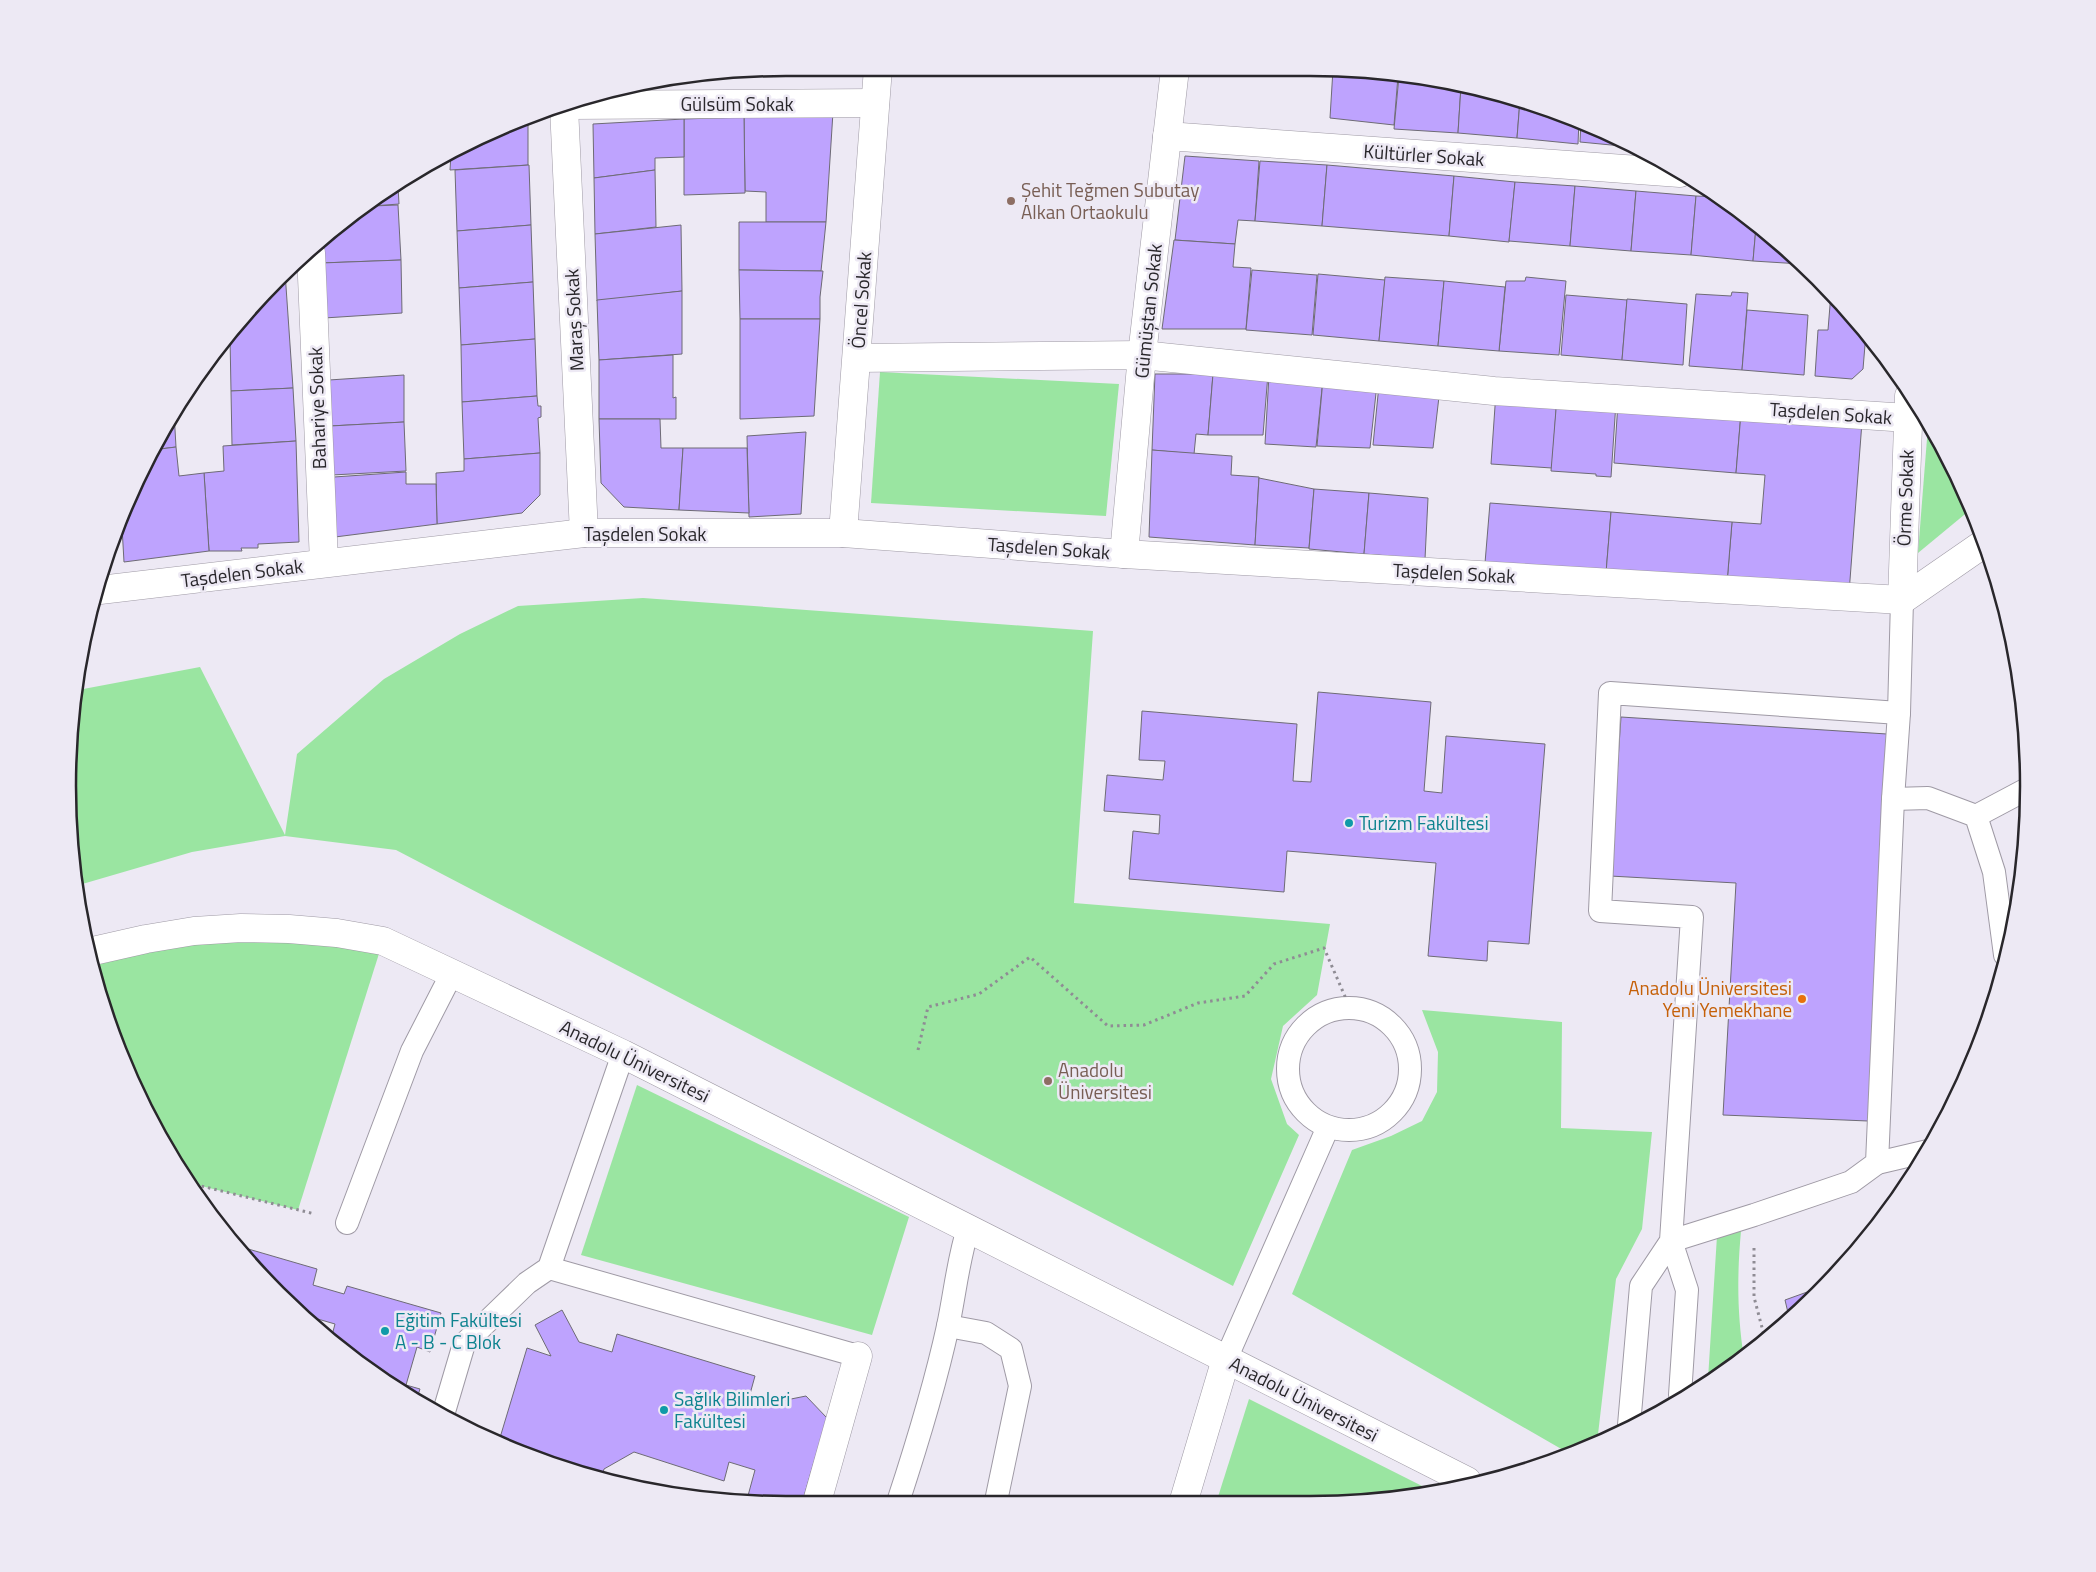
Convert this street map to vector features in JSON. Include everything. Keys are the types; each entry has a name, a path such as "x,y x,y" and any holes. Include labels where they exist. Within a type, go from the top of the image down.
{"street":[{"name":"Öncel Sokak","path":"843,533 877,76"},
{"name":"Gümüştan Sokak","path":"1124,554 1142,355 1174,76"},
{"name":"Gülsüm Sokak","path":"587,105 875,103"},
{"name":"Maraş Sokak","path":"564,112 584,533"},
{"name":"Kültürler Sokak","path":"1167,136 1667,172"},
{"name":"Bahariye Sokak","path":"311,258 324,564"},
{"name":"Taşdelen Sokak","path":"857,358 1142,355 1494,391 1909,407"},
{"name":"Örme Sokak","path":"1902,600 1909,407"},
{"name":"Taşdelen Sokak","path":"105,586 324,564 584,533 843,533 1124,554 1902,600"},
{"path":"1902,600 1978,547"},
{"name":"Anadolu Üniversitesi","path":"96,950 146,938 194,931 241,928 337,933 384,941 623,1054 1463,1479"},
{"path":"819,1496 858,1356"},
{"path":"1185,1496 1226,1359"}],"lane":[{"path":"1877,1163 1894,799 1900,713 1902,600"},
{"path":"1680,1391 1687,1290 1671,1241 1692,917 1600,911 1610,693 1900,713"},
{"path":"1894,799 1928,798 1976,816 2020,793"},
{"path":"1976,816 1994,872 2003,939"},
{"path":"347,1223 412,1051 452,973"},
{"path":"1350,1008 1371,1012 1389,1022 1402,1039 1410,1059 1409,1080 1402,1100 1389,1116 1370,1127 1349,1130 1328,1126 1310,1116 1296,1099 1289,1079 1289,1058 1297,1038 1311,1022 1329,1011 1350,1008"},
{"path":"445,1408 464,1344 527,1283 549,1268 623,1054"},
{"path":"1226,1359 1328,1126"},
{"path":"1628,1421 1641,1286 1671,1241 1851,1182 1877,1163 1917,1154"},
{"path":"900,1496 926,1417 948,1326 962,1245 968,1228"},
{"path":"549,1268 858,1356"},
{"path":"948,1326 986,1333 1011,1349 1020,1386 997,1496"}],"path":[{"path":"918,1050 928,1007 979,994 1030,957 1108,1026 1144,1026 1198,1003 1245,996 1274,964 1324,948 1350,1008"},
{"path":"199,1185 347,1223"},
{"path":"1754,1215 1754,1296 1763,1332"}],"green space":[{"path":"880,372 1119,384 1106,516 871,503"},
{"path":"1927,435 1966,513 1918,553"},
{"path":"643,598 1093,631 1074,903 1330,924 1317,995 1283,1026 1271,1079 1287,1124 1299,1135 1233,1286 396,850 285,836 192,852 83,884 76,786 83,689 200,667 285,835 297,754 384,679 460,634 518,606"},
{"path":"146,939 383,941 298,1210 200,1186 171,1141 149,1100 130,1058 114,1014 96,950"},
{"path":"1422,1010 1562,1022 1561,1128 1652,1132 1642,1229 1616,1279 1598,1435 1562,1449 1292,1294 1352,1150 1391,1136 1422,1121 1437,1092 1438,1052"},
{"path":"637,1085 909,1217 872,1335 581,1255"},
{"path":"1741,1231 1738,1295 1743,1348 1708,1373 1717,1236"},
{"path":"1249,1399 1423,1486 1356,1494 1218,1496"}],"building":[{"path":"1333,77 1398,82 1394,125 1330,118"},
{"path":"1398,82 1461,93 1458,133 1394,129"},
{"path":"1461,93 1519,108 1517,138 1458,133"},
{"path":"1519,108 1579,129 1578,144 1517,138"},
{"path":"833,112 826,222 766,222 766,192 745,191 744,117"},
{"path":"744,117 745,193 684,195 684,119"},
{"path":"684,119 684,157 655,158 655,170 594,178 593,124"},
{"path":"528,125 528,165 450,170 451,160"},
{"path":"1581,129 1616,145 1580,142"},
{"path":"1185,156 1259,161 1255,221 1238,220 1235,244 1175,240"},
{"path":"1260,161 1327,165 1322,226 1255,221"},
{"path":"529,165 531,225 457,231 455,170"},
{"path":"1327,165 1454,176 1449,236 1322,226"},
{"path":"655,170 656,227 595,234 594,178"},
{"path":"1454,176 1515,182 1509,242 1449,236"},
{"path":"1515,182 1575,186 1570,246 1509,241"},
{"path":"1575,186 1636,191 1631,251 1570,246"},
{"path":"1636,191 1696,196 1691,255 1631,251"},
{"path":"398,192 399,204 379,206"},
{"path":"1696,196 1704,196 1755,234 1753,261 1691,255"},
{"path":"398,205 401,260 321,263 321,250 378,206"},
{"path":"739,222 826,222 821,271 739,270"},
{"path":"531,225 533,282 459,288 457,231"},
{"path":"681,225 682,291 597,301 595,234"},
{"path":"1755,234 1790,263 1753,261"},
{"path":"1174,240 1235,244 1233,267 1251,268 1246,329 1162,329"},
{"path":"401,260 402,313 324,318 321,263"},
{"path":"739,270 823,271 820,319 740,319"},
{"path":"1252,270 1317,275 1312,335 1246,330"},
{"path":"1318,274 1385,280 1379,341 1313,335"},
{"path":"1385,277 1444,281 1438,346 1379,341"},
{"path":"1526,277 1566,281 1559,355 1499,351 1506,281 1525,281"},
{"path":"1444,281 1505,287 1499,351 1438,346"},
{"path":"286,282 293,388 231,391 230,345 252,318"},
{"path":"533,282 535,339 461,345 459,288"},
{"path":"682,291 682,354 599,360 597,300"},
{"path":"1732,292 1748,293 1742,370 1689,366 1696,294 1731,296"},
{"path":"1566,295 1627,300 1622,360 1561,355"},
{"path":"1627,299 1687,304 1683,365 1622,360"},
{"path":"1830,303 1865,344 1863,369 1852,379 1815,376 1818,330 1828,330"},
{"path":"1747,310 1808,315 1804,375 1742,370"},
{"path":"740,319 820,319 814,416 740,419"},
{"path":"535,339 537,396 462,402 461,345"},
{"path":"673,355 673,398 676,397 676,419 599,419 599,360"},
{"path":"1155,374 1213,374 1208,435 1196,434 1194,454 1152,450"},
{"path":"1213,374 1268,374 1263,435 1208,435"},
{"path":"404,375 404,422 330,426 329,380"},
{"path":"1269,375 1323,379 1316,447 1265,444"},
{"path":"1323,379 1377,384 1370,448 1317,446"},
{"path":"1379,385 1440,388 1433,448 1373,445"},
{"path":"293,388 296,441 232,445 231,391"},
{"path":"1496,392 1557,397 1552,468 1491,464"},
{"path":"537,396 538,406 541,406 541,417 538,418 540,453 464,459 462,402"},
{"path":"1557,397 1616,402 1611,477 1551,471"},
{"path":"1618,403 1741,413 1736,473 1614,463"},
{"path":"1741,413 1862,422 1849,593 1727,583 1732,522 1761,524 1765,475 1736,473"},
{"path":"599,419 660,419 661,448 683,448 679,510 624,507 601,483"},
{"path":"404,422 406,471 332,475 330,426"},
{"path":"175,425 176,447 161,449"},
{"path":"806,432 801,514 749,517 747,436"},
{"path":"296,441 299,542 258,544 258,548 241,548 242,551 209,551 204,473 224,471 223,446"},
{"path":"176,447 179,476 204,473 209,551 124,562 122,535 149,472 161,449"},
{"path":"683,448 747,448 749,513 679,510"},
{"path":"1152,450 1232,456 1231,475 1259,477 1255,545 1149,537"},
{"path":"540,453 540,495 522,513 437,524 436,473 464,471 464,459"},
{"path":"406,472 406,484 436,484 437,524 335,537 334,477"},
{"path":"1259,478 1314,489 1309,548 1255,545"},
{"path":"1314,489 1369,493 1364,554 1309,549"},
{"path":"1369,493 1428,498 1425,559 1364,554"},
{"path":"1490,503 1611,512 1606,573 1485,563"},
{"path":"1611,512 1732,522 1727,583 1606,573"},
{"name":"Turizm Fakültesi","path":"1318,692 1431,702 1424,791 1442,793 1446,736 1545,744 1529,944 1488,941 1487,961 1428,956 1436,863 1287,851 1284,892 1129,879 1133,831 1159,834 1160,815 1104,811 1107,775 1163,780 1165,761 1139,760 1142,711 1297,724 1293,781 1311,782"},
{"name":"Anadolu Üniversitesi Yeni Yemekhane","path":"1621,717 1887,734 1868,1121 1723,1115 1736,883 1610,876"},
{"name":"Eğitim Fakültesi A - B - C Blok","path":"248,1249 317,1269 313,1285 344,1294 347,1286 441,1313 430,1352 417,1347 406,1385 333,1332 335,1324 317,1319 284,1288"},
{"path":"1808,1292 1788,1311 1785,1300"},
{"name":"Sağlık Bilimleri Fakültesi","path":"562,1310 579,1342 612,1352 617,1334 755,1376 750,1394 776,1402 806,1396 827,1418 804,1496 748,1494 755,1470 729,1462 724,1481 634,1452 604,1469 603,1472 558,1458 501,1436 527,1348 551,1356 535,1325"},
{"name":"Eğitim Fakültesi A - B - C Blok","path":"406,1385 420,1389 419,1393"}],"place":[{"name":"Şehit Teğmen Subutay Alkan Ortaokulu","path":"1011,201"},
{"name":"Turizm Fakültesi","path":"1349,823"},
{"name":"Anadolu Üniversitesi Yeni Yemekhane","path":"1802,999"},
{"name":"Anadolu Üniversitesi","path":"1048,1081"},
{"name":"Eğitim Fakültesi A - B - C Blok","path":"385,1331"},
{"name":"Sağlık Bilimleri Fakültesi","path":"664,1410"}]}
